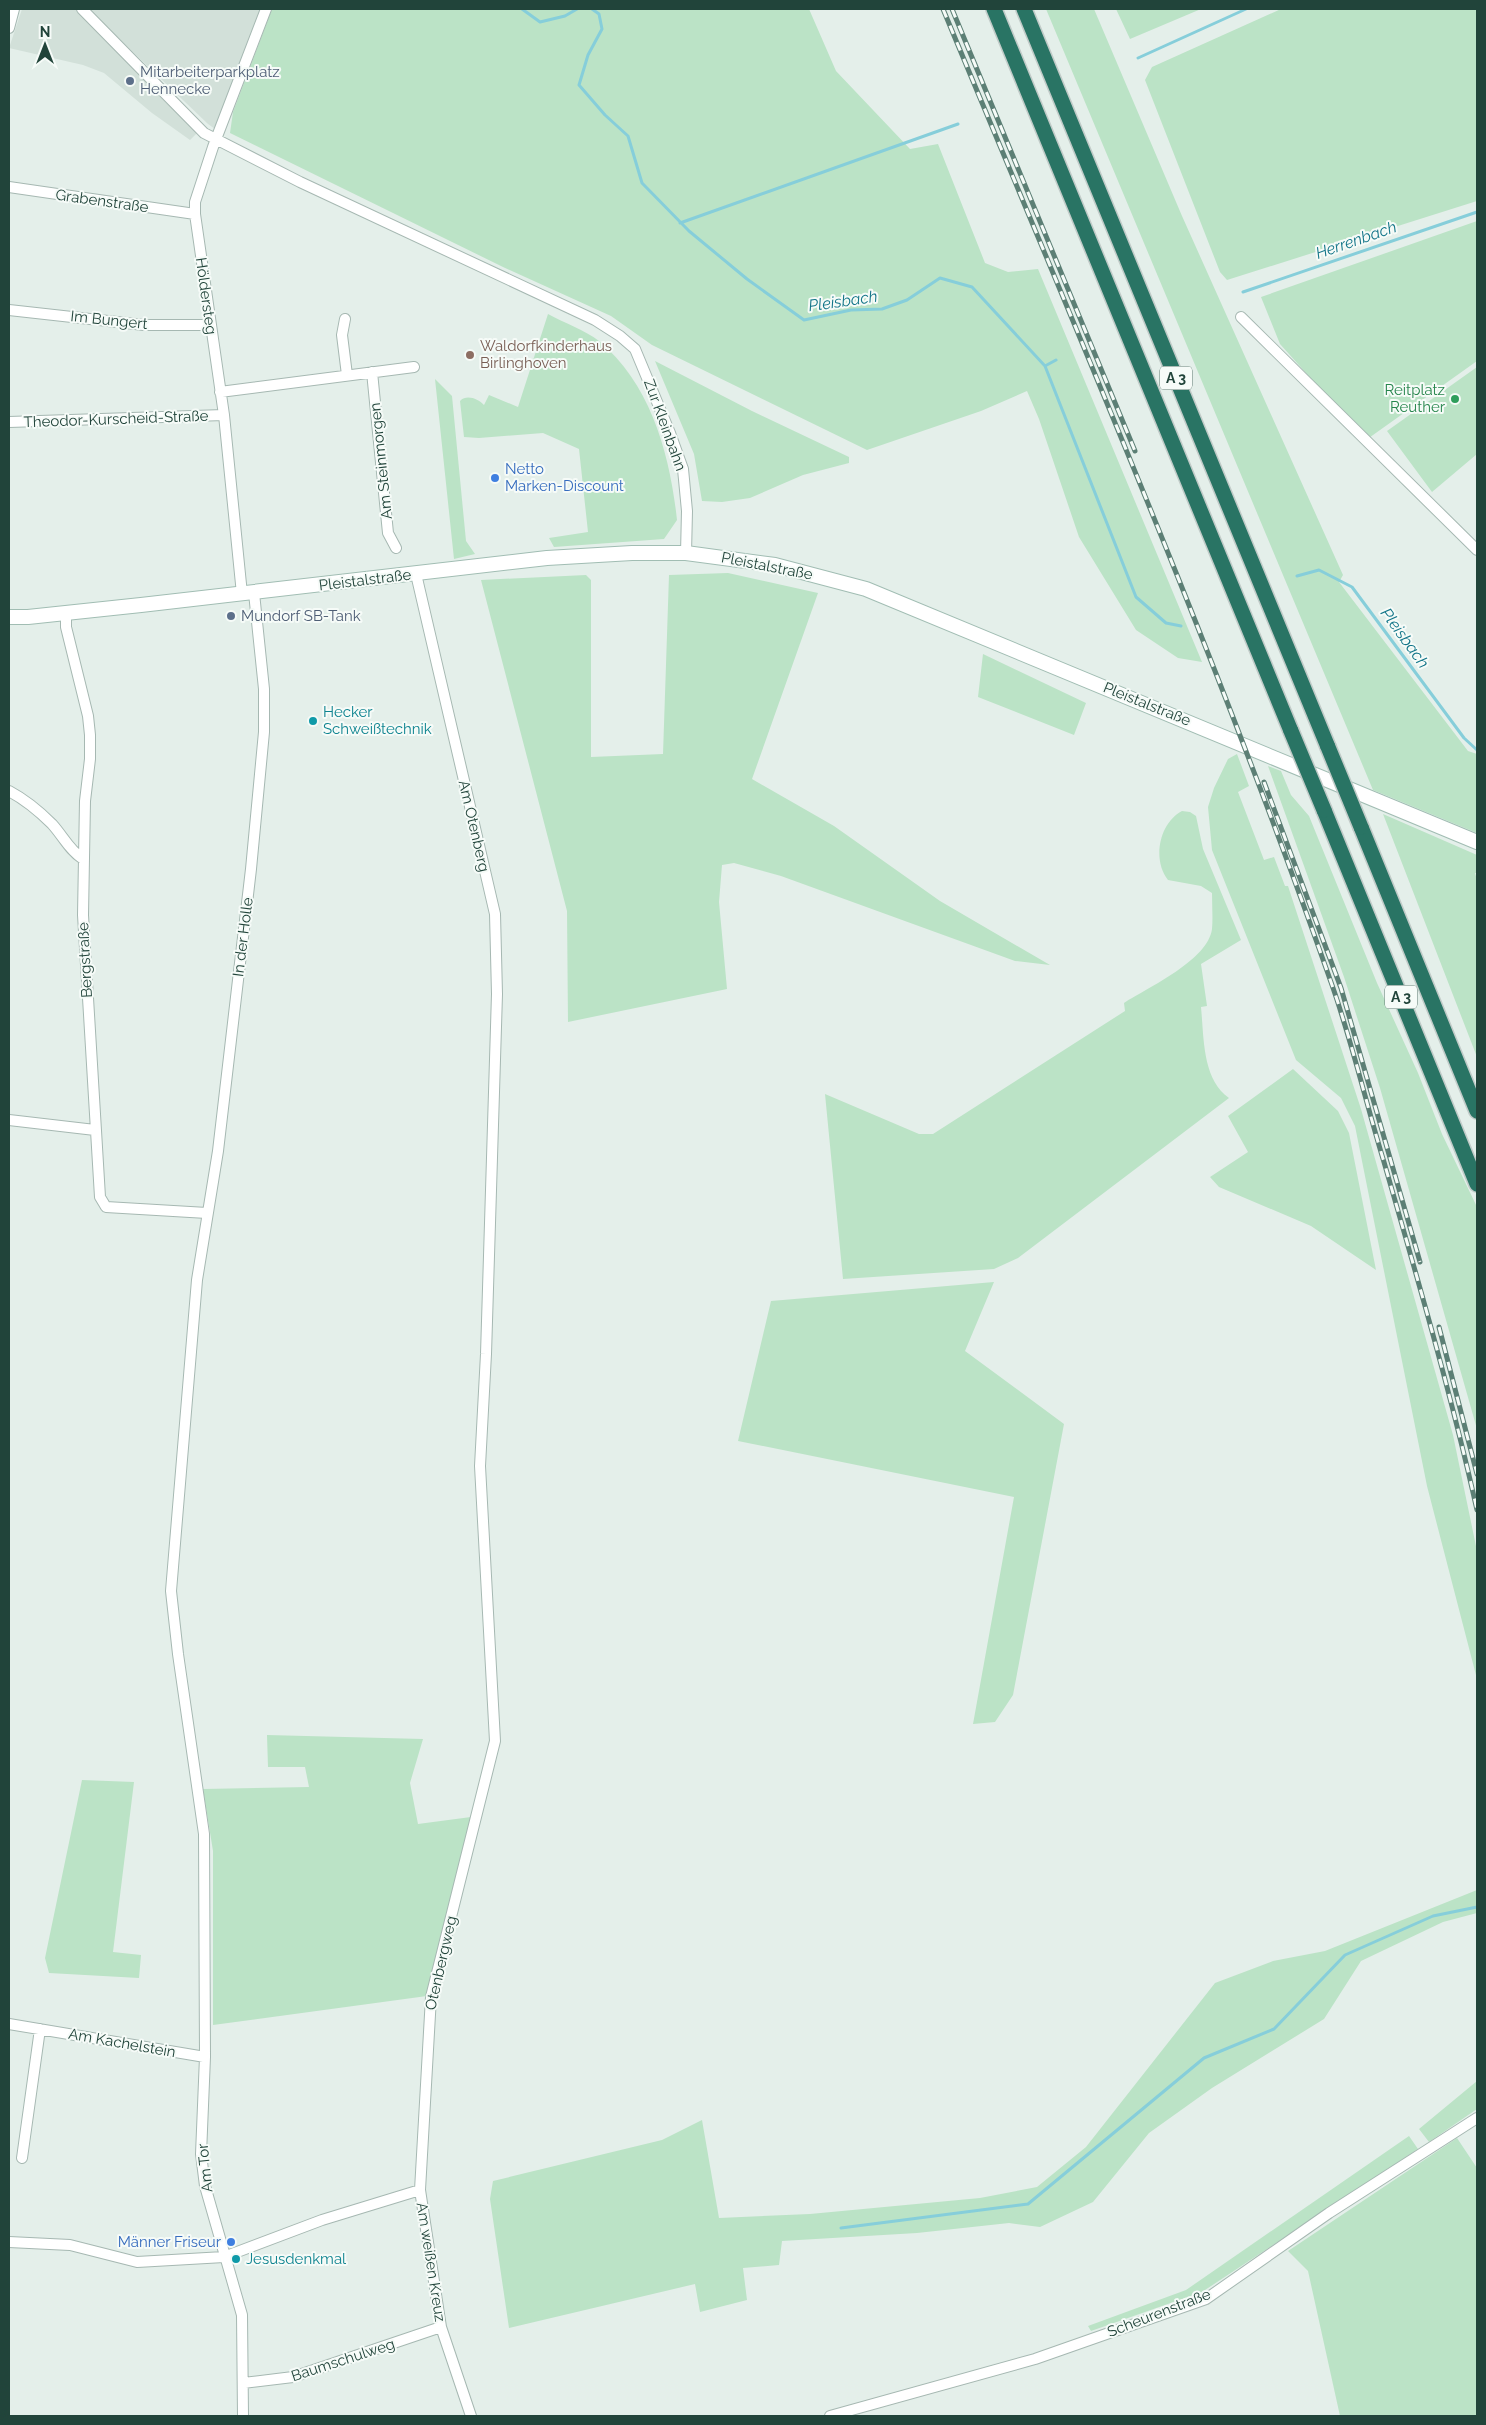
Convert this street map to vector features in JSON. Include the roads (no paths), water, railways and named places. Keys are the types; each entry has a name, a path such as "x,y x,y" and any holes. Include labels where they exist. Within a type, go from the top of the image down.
{"highway":[{"name":"A 3","path":"994,9 1477,1184"},
{"name":"A 3","path":"1024,9 1477,1111"}],"main road":[{"name":"Pleistalstraße","path":"9,617 66,613 547,558 632,552 686,553 775,565 866,589 1477,842"}],"street":[{"path":"9,28 14,9"},
{"name":"Zur Kleinbahn","path":"82,9 204,133 318,190 595,320 635,349 667,424 683,470 687,511 686,553"},
{"name":"Höldersteg","path":"248,593 195,214 195,202 216,140 266,9"},
{"name":"Grabenstraße","path":"9,187 195,214"},
{"name":"Im Bungert","path":"9,310 144,325 211,325"},
{"path":"1241,317 1477,550"},
{"path":"345,319 342,335 347,375"},
{"path":"220,392 414,367"},
{"name":"Am Steinmorgen","path":"372,372 388,533 396,548"},
{"name":"Theodor-Kurscheid-Straße","path":"9,422 224,415"},
{"name":"Am Otenberg","path":"416,574 495,914 497,994 486,1354 480,1466 495,1741"},
{"name":"In der Holle","path":"206,1916 204,1834 178,1654 171,1590 197,1280 218,1151 251,869 264,732 264,689 248,593"},
{"name":"Bergstraße","path":"66,613 66,627 90,727 90,760 85,802 83,915 100,1197 106,1207 207,1213"},
{"path":"9,791 19,796 52,824 74,854 83,859"},
{"path":"9,1120 95,1130"},
{"name":"Otenbergweg","path":"420,2190 431,1997 495,1741"},
{"name":"Am Tor","path":"206,1916 205,2057 201,2154 205,2186 242,2314 242,2416"},
{"name":"Am Kachelstein","path":"9,2024 205,2057"},
{"path":"22,2158 40,2029"},
{"name":"Scheurenstraße","path":"830,2416 1035,2359 1206,2299 1329,2213 1477,2118"},
{"name":"Am weißen Kreuz","path":"9,2242 70,2245 137,2262 224,2257 322,2220 420,2190 441,2326 471,2416"},
{"name":"Baumschulweg","path":"243,2383 293,2377 441,2326"}],"waterway":[{"name":"Pleisbach","path":"522,9 540,22 565,16 577,9"},
{"name":"Pleisbach","path":"592,9 599,14 602,29 588,55 579,85 605,115 628,136 642,183 689,231 747,279 804,320 851,310 882,309 907,300 940,278 972,287 1045,366 1136,597 1166,623 1181,626"},
{"path":"1138,58 1246,9"},
{"path":"680,223 958,124"},
{"name":"Herrenbach","path":"1243,292 1477,212"},
{"path":"1045,366 1056,360"},
{"name":"Pleisbach","path":"1297,576 1319,570 1352,587 1464,738 1477,750"},
{"path":"841,2228 1028,2204 1204,2058 1274,2029 1345,1955 1433,1916 1477,1907"}],"railway":[{"path":"943,9 1193,616 1241,738 1332,985 1433,1335 1477,1510"},
{"path":"952,9 1135,451"},
{"path":"1264,782 1341,988 1420,1262"},
{"path":"1439,1327 1477,1474"}],"place":[{"name":"Mitarbeiterparkplatz Hennecke","path":"130,81"},
{"name":"Waldorfkinderhaus Birlinghoven","path":"470,355"},
{"name":"Reitplatz Reuther","path":"1455,399"},
{"name":"Netto Marken-Discount","path":"495,478"},
{"name":"Mundorf SB-Tank","path":"231,616"},
{"name":"Hecker Schweißtechnik","path":"313,721"},
{"name":"Männer Friseur","path":"231,2242"},
{"name":"Jesusdenkmal","path":"236,2259"}]}
